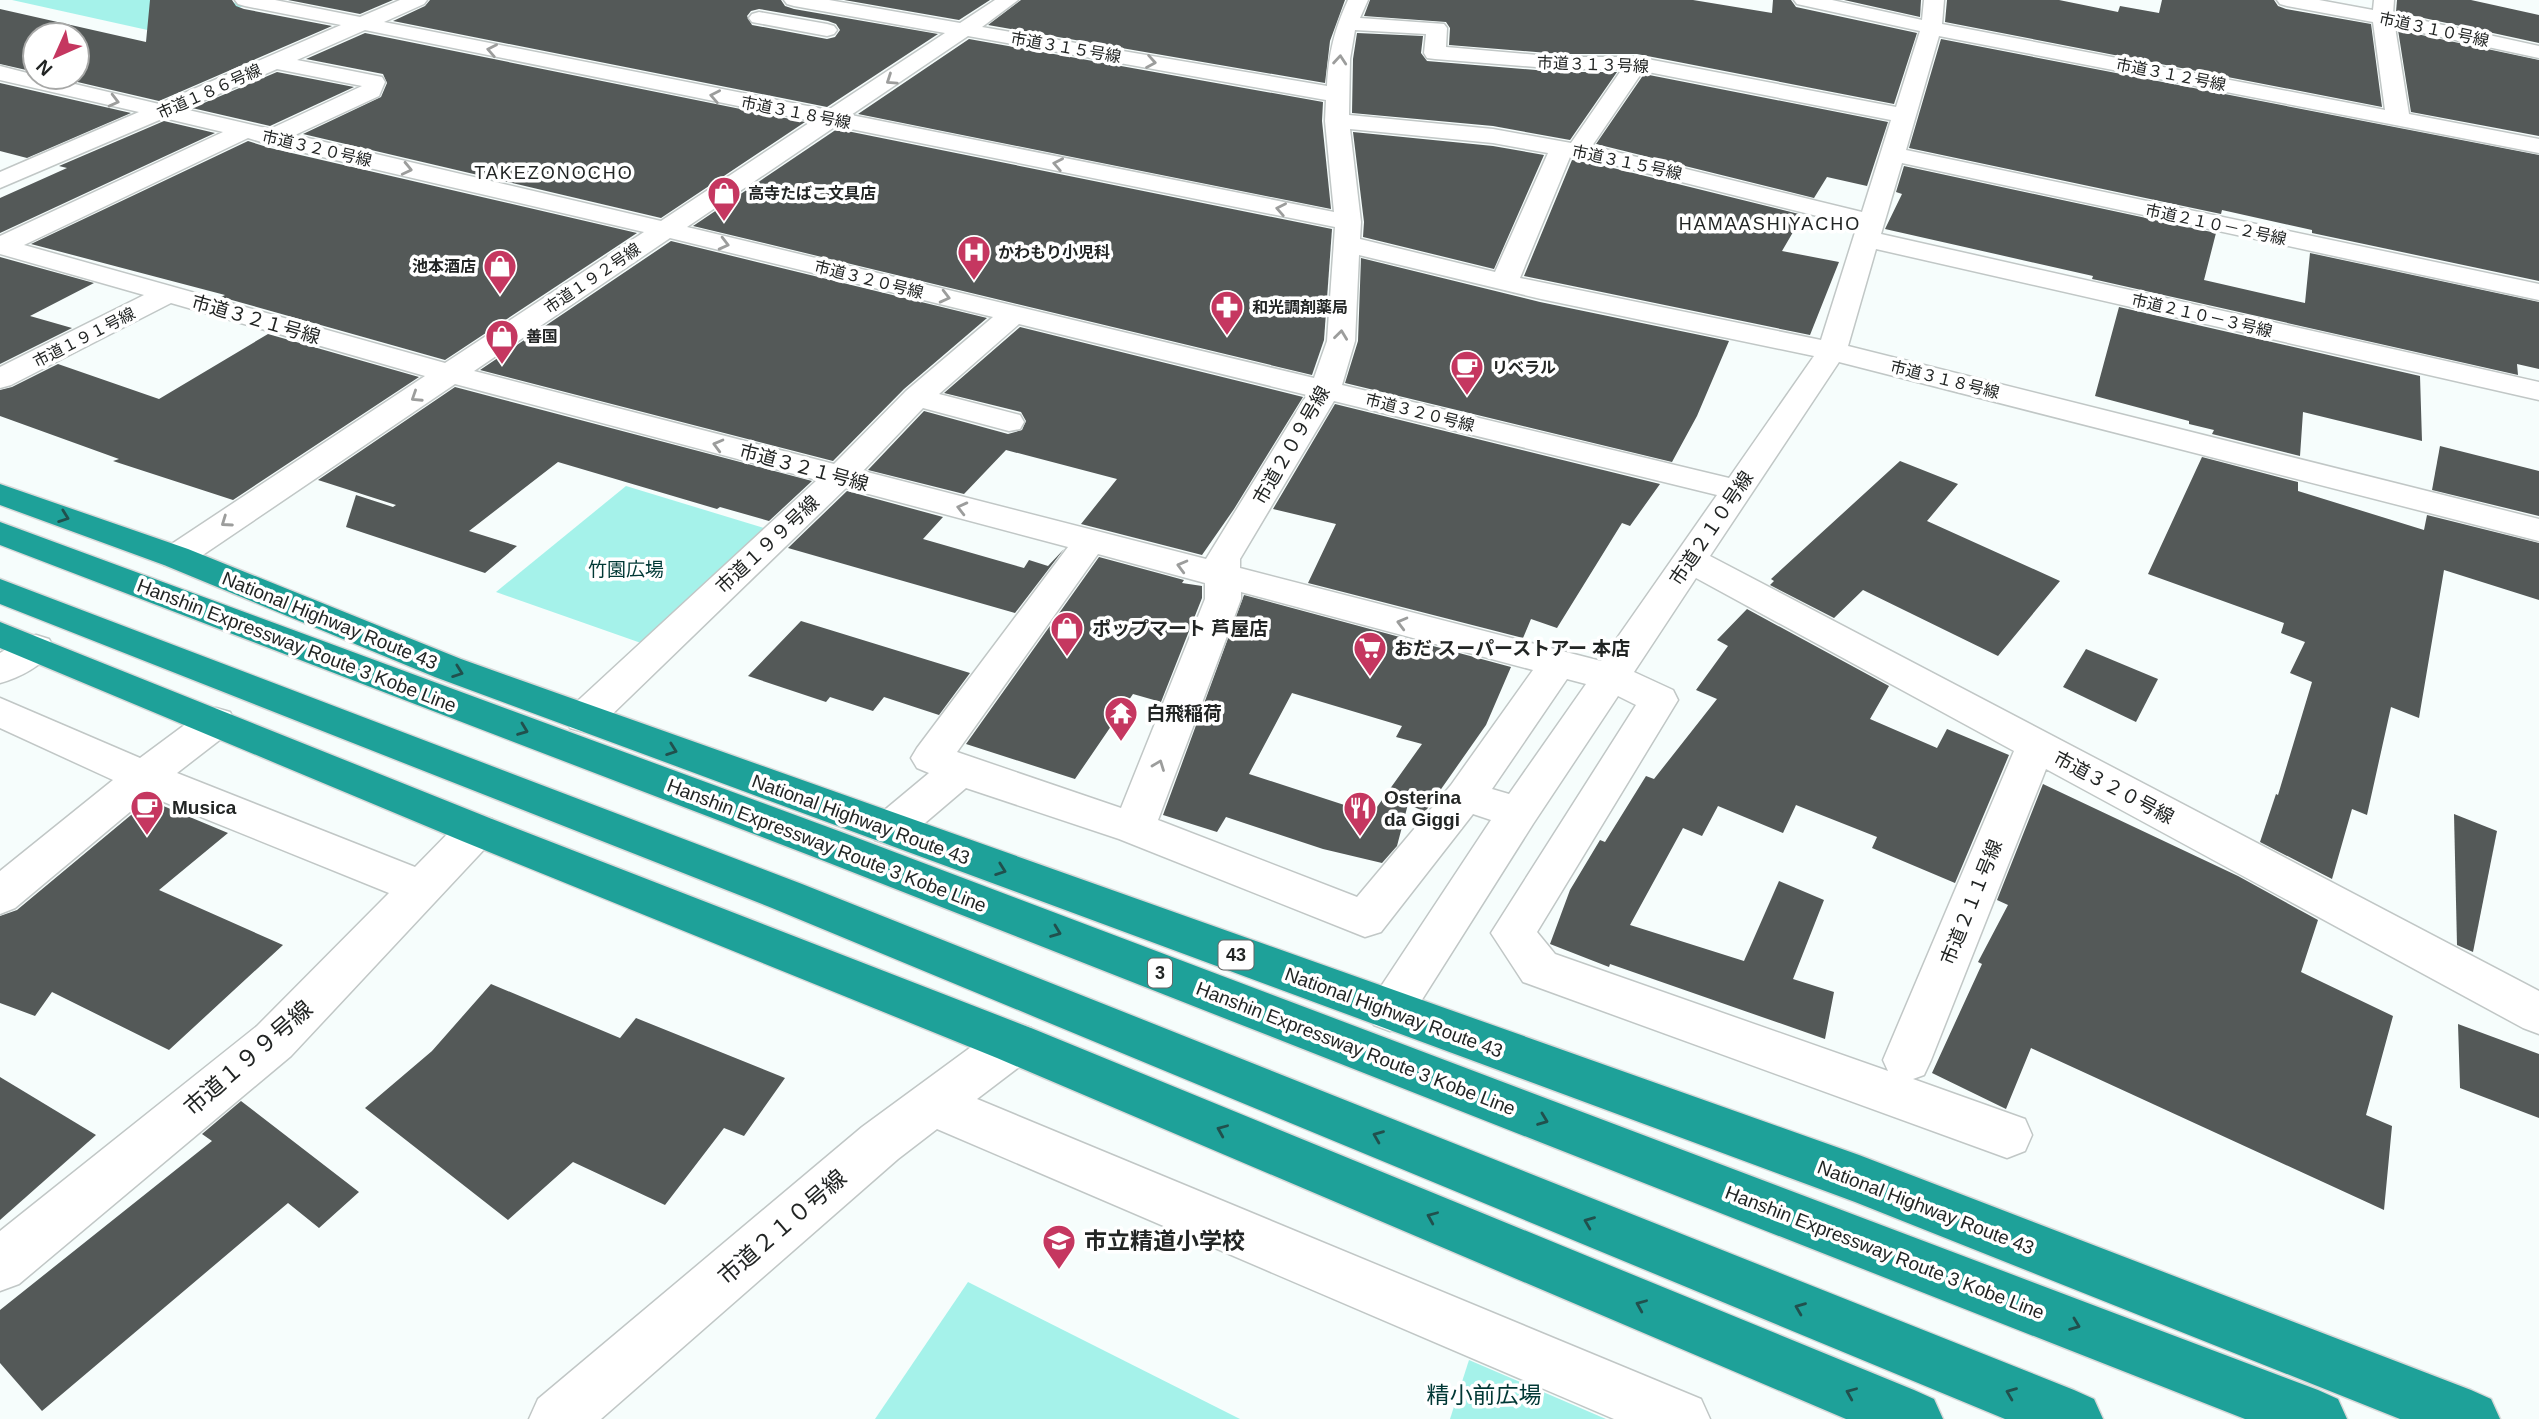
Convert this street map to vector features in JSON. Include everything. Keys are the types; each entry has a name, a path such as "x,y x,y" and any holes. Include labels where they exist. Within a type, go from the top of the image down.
{"highway":[{"name":"National Highway Route 43","path":"0,494 176,557 448,668 1859,1179 2471,1419"},
{"name":"Hanshin Expressway Route 3 Kobe Line","path":"0,533 842,850 2318,1419"},
{"path":"0,591 787,896 2074,1419"},
{"path":"12,651 216,722 477,830 1014,1043 1914,1419"}],"street":[{"name":"市道３１８号線","path":"245,0 831,119 1348,233 1504,282 1832,351 2539,530"},
{"name":"市道１８６号線","path":"0,181 417,0"},
{"name":"市道３１５号線","path":"794,0 965,30 1338,108 1569,149 1697,176 1869,231"},
{"name":"市道１９２号線","path":"176,557 1008,0"},
{"name":"市道３１２号線","path":"1804,0 1931,28 2539,146"},
{"name":"市道２１０号線","path":"1390,1011 1518,813 1832,351 1931,28 1934,0"},
{"name":"市道３１０号線","path":"2287,0 2384,9 2539,52"},
{"name":"市道３１３号線","path":"1352,6 1437,29 1435,54 1560,64 1637,63 1903,115"},
{"name":"市道２０９号線","path":"1134,828 1223,599 1223,559 1326,389 1341,341 1348,233 1338,108 1339,60 1352,6"},
{"path":"2384,9 2398,120"},
{"path":"760,18 841,33"},
{"path":"909,44 936,49"},
{"path":"271,138 371,92 374,82 276,62"},
{"path":"1504,282 1569,149 1637,63"},
{"name":"市道３２０号線","path":"0,73 664,229 1737,490"},
{"path":"0,246 245,131"},
{"name":"市道２１０－２号線","path":"1894,154 2539,292"},
{"name":"市道２１０－３号線","path":"1869,231 2539,391"},
{"name":"市道３２１号線","path":"0,246 450,374 1611,677 1659,700 1513,933 1539,968 2007,1135"},
{"name":"市道１９１号線","path":"0,379 168,294"},
{"name":"市道１９９号線","path":"584,718 839,477 917,397 1014,314"},
{"path":"917,397 1009,422"},
{"path":"1090,541 931,758 1134,828 1365,919 1465,796 1558,663"},
{"name":"市道３２０号線","path":"1690,560 2539,1014"},
{"path":"0,712 144,777 422,888"},
{"path":"0,897 144,777 216,722"},
{"name":"市道２１１号線","path":"1907,1060 2036,745"},
{"path":"890,829 960,770"},
{"path":"1465,796 1518,813"},
{"name":"市道１９９号線","path":"0,1265 274,1041 477,830"},
{"name":"市道２１０号線","path":"558,1419 880,1143 1014,1043"},
{"path":"933,1104 1681,1419"}],"green space":[{"path":"12,0 221,0 246,5 170,35"},
{"name":"竹園広場","path":"626,486 764,528 641,643 496,592"},
{"path":"968,1282 1240,1419 875,1419"},
{"name":"精小前広場","path":"1469,1360 1606,1419 1450,1419"}],"building":[{"path":"150,0 232,0 236,6 244,9 332,26 159,101 91,85 91,30 146,42"},
{"path":"288,0 393,0 360,14"},
{"path":"430,0 781,0 785,6 794,9 938,34 827,107 393,21 425,6","holes":["759,9 836,24 840,30 835,37 827,39 752,25 747,16 751,11"]},
{"path":"844,0 990,0 959,20"},
{"path":"1021,0 1345,0 1330,41 1325,83 988,25"},
{"path":"1370,0 1693,0 1772,13 1773,0 1791,0 1796,7 1917,33 1894,104 1637,54 1560,54 1449,45 1450,28 1446,22 1364,16"},
{"path":"1844,0 1921,0 1920,17"},
{"path":"1947,0 2059,0 2118,12 2120,6 2159,13 2162,0 2274,0 2278,6 2286,9 2371,24 2382,107 1945,22"},
{"path":"2397,0 2471,0 2539,15 2539,43 2396,12"},
{"path":"0,9 53,21 21,21 21,69 0,64"},
{"path":"2398,30 2539,60 2539,136 2411,112"},
{"path":"365,33 805,122 661,218 303,134 381,97 387,83 383,74 306,59"},
{"path":"1357,33 1423,36 1421,53 1427,61 1560,72 1617,72 1570,140 1493,126 1352,113 1353,59"},
{"path":"969,39 1323,102 1322,121 1331,209 858,114"},
{"path":"1941,39 2539,155 2539,281 2312,233 2312,230 2222,210 2221,214 1909,148"},
{"path":"277,72 354,87 270,126 192,108"},
{"path":"1644,74 1888,122 1867,186 1827,177 1814,198 1596,144"},
{"path":"0,83 21,88 21,91 35,91 131,113 27,158 0,151"},
{"path":"164,121 215,133 0,233 0,198 67,168 59,166"},
{"path":"837,129 1332,229 1324,340 1312,375 693,226"},
{"path":"1353,132 1493,146 1544,155 1494,269 1363,237 1364,222"},
{"path":"248,141 637,233 445,360 221,297 225,295 31,244"},
{"path":"1572,160 1803,215 1782,251 1839,262 1810,335 1524,276"},
{"path":"1904,166 2216,233 2204,280 2305,303 2310,253 2539,302 2539,369 2517,364 2518,375 2092,279 2093,276 1885,229 1902,194 1896,192"},
{"path":"671,241 987,318 904,389 833,461 480,370"},
{"path":"0,257 94,283 30,316 72,328 0,364"},
{"path":"1361,258 1540,302 1729,341 1697,416 1672,462 1345,383 1358,341"},
{"path":"2119,307 2420,376 2422,441 2303,412 2300,456 2212,434 2214,430 2189,424 2189,421 2095,396"},
{"path":"1020,327 1303,397 1234,509 1202,555 1081,524 1117,479 1006,450 964,494 868,470 924,411 1008,434 1022,430 1026,421 1021,412 944,393"},
{"path":"268,334 419,377 233,500 113,461 119,459 0,416 0,390 12,387 58,364 159,399"},
{"path":"455,387 812,481 769,521 720,507 717,509 558,462 469,531 517,546 485,573 346,527 356,495 393,507 396,505 318,480"},
{"path":"1335,404 1660,484 1630,526 1622,523 1557,628 1531,619 1523,638 1308,583 1336,524 1273,509"},
{"path":"2440,446 2539,471 2539,516 2432,490"},
{"path":"2202,457 2298,482 2298,491 2424,530 2427,515 2539,543 2539,600 2444,570 2419,718 2391,707 2367,815 2352,809 2332,879 2260,842 2276,794 2278,795 2312,682 2290,673 2305,642 2281,633 2284,623 2148,574"},
{"path":"1900,461 1958,484 1927,521 2060,581 1998,656 1863,590 1834,618 1770,585 1774,581 1771,579"},
{"path":"847,491 943,517 923,539 1024,568 1029,560 1048,566 1064,549 1015,613 788,548"},
{"path":"1099,557 1184,580 1182,583 1202,586 1202,598 1161,702 1133,694 1075,779 966,744"},
{"path":"1244,595 1511,667 1486,725 1425,812 1408,804 1397,846 1382,863 1323,849 1226,817 1217,832 1163,815","holes":["1292,693 1402,726 1396,737 1422,744 1372,814 1249,774"]},
{"path":"1747,609 1889,686 1870,719 1937,748 1947,729 2009,755 1955,883 1872,848 1877,837 1796,805 1783,833 1718,806 1702,836 1683,828 1630,925 1744,961 1779,881 1824,900 1793,979 1834,992 1825,1039 1610,964 1609,967 1550,944 1570,890 1600,840 1605,842 1646,776 1654,779 1717,699 1696,690 1728,646 1717,640"},
{"path":"801,621 970,673 939,715 884,697 873,711 830,697 826,702 748,676"},
{"path":"2086,649 2158,679 2136,722 2063,687"},
{"path":"2043,784 2238,876 2318,920 2301,972 2393,1016 2366,1115 2392,1126 2384,1210 2031,1048 2006,1109 1932,1073 1982,964 1978,962 2008,905 1997,900"},
{"path":"149,800 228,833 159,890 283,945 169,1050 52,992 35,1016 0,1003 0,916 17,910"},
{"path":"2454,814 2497,831 2473,952 2457,945"},
{"path":"491,984 620,1038 636,1018 785,1078 744,1136 724,1128 665,1205 573,1162 508,1220 365,1108 432,1051"},
{"path":"2458,1024 2539,1054 2539,1118 2460,1088"},
{"path":"0,1077 96,1135 0,1220"},
{"path":"241,1101 359,1192 319,1228 288,1203 42,1411 0,1363 0,1310 212,1141 202,1134"}],"place":[{"name":"高寺たばこ文具店","path":"724,223"},
{"name":"かわもり小児科","path":"974,282"},
{"name":"池本酒店","path":"500,296"},
{"name":"和光調剤薬局","path":"1227,337"},
{"name":"善国","path":"502,366"},
{"name":"リベラル","path":"1467,397"},
{"name":"ポップマート 芦屋店","path":"1067,658"},
{"name":"おだ スーパーストアー 本店","path":"1370,678"},
{"name":"白飛稲荷","path":"1121,743"},
{"name":"Musica","path":"147,837"},
{"name":"Osterina da Giggi","path":"1360,838"},
{"name":"市立精道小学校","path":"1059,1271"}],"district":[{"name":"TAKEZONOCHO","path":"554,173"},
{"name":"HAMAASHIYACHO","path":"1770,224"}]}
